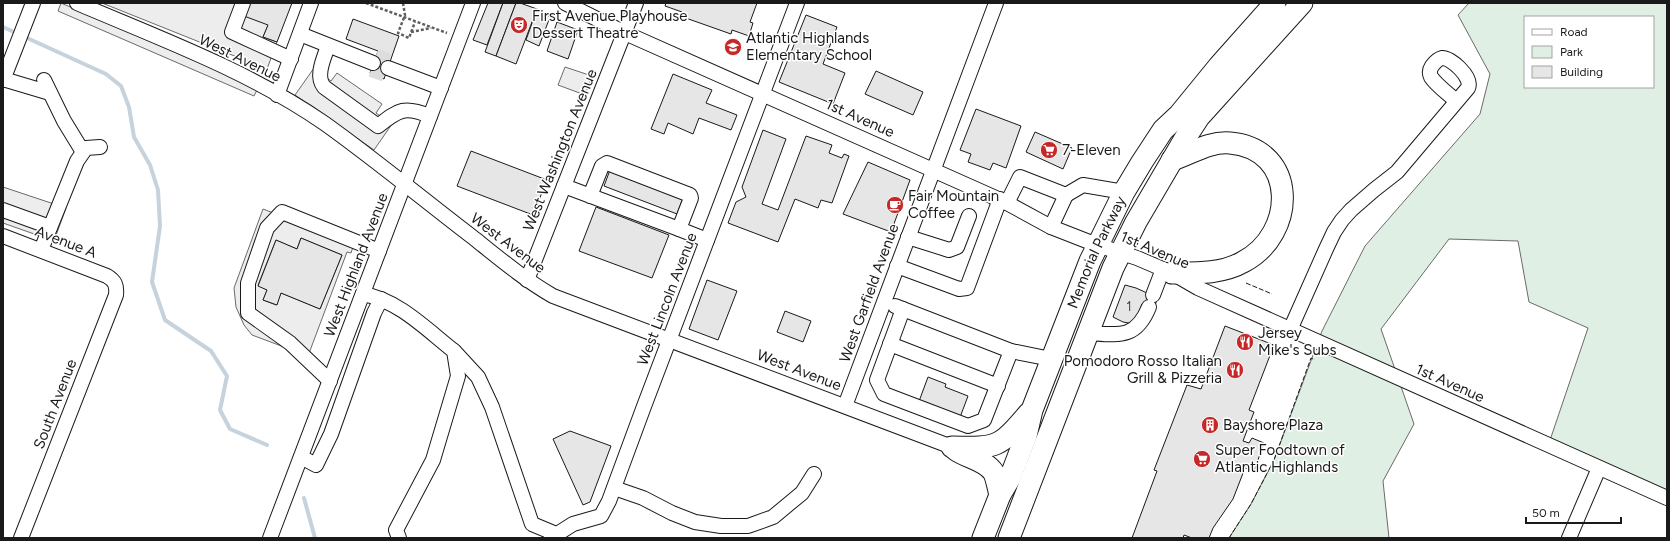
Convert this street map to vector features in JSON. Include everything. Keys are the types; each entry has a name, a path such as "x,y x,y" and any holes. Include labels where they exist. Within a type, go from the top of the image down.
{"highway":[{"name":"Memorial Parkway","path":"983,538 1000,495 1010,478 1026,436 1032,410 1051,359 1097,245 1124,192 1163,130 1179,115 1219,66 1275,3"},
{"name":"Memorial Parkway","path":"1010,538 1120,252 1136,222 1199,117 1302,3"},
{"path":"1168,271 1220,271 1245,262 1256,254 1272,235 1282,212 1283,201 1282,189 1274,168 1256,151 1244,145 1229,143 1216,144 1172,160"},
{"path":"952,447 983,448 1000,443 1009,437 1032,410"},
{"path":"952,447 965,456 984,463 994,473 1000,495"}],"street":[{"path":"33,3 19,39 8,53 3,80 47,87 64,121 83,152"},
{"name":"West Avenue","path":"77,3 219,64 252,80 277,95 324,124 527,280 553,296 952,447"},
{"path":"243,3 232,32 290,59"},
{"path":"277,95 311,3"},
{"name":"West Highland Avenue","path":"270,538 473,3"},
{"name":"West Washington Avenue","path":"527,280 636,3"},
{"name":"West Lincoln Avenue","path":"554,536 572,524 601,516 609,501 797,3"},
{"name":"West Garfield Avenue","path":"845,406 996,3"},
{"name":"1st Avenue","path":"568,4 625,33 1004,201 1051,227 1168,271 1198,288 1290,330 1667,498"},
{"path":"300,34 334,48 345,60 373,63"},
{"path":"334,48 320,75 321,84 378,126 391,115 401,110 418,111 430,116"},
{"path":"388,68 398,63 409,76 441,88"},
{"path":"1290,330 1334,232 1342,220 1374,190 1398,172 1456,102"},
{"path":"41,250 76,161 86,148 100,147"},
{"path":"590,196 602,166 608,163 690,195 691,202 679,229"},
{"path":"897,266 959,289 967,288 1004,201 1020,176 1066,195"},
{"path":"564,186 707,240"},
{"path":"1051,227 1066,195 1083,186 1124,192"},
{"path":"3,210 50,227"},
{"path":"330,381 290,343 248,313 248,283 267,228 282,212 379,251"},
{"path":"908,237 949,250 953,249 957,247 969,216"},
{"name":"Avenue A","path":"3,236 107,276 115,283"},
{"path":"1089,333 1119,334 1137,328 1168,271"},
{"name":"South Avenue","path":"21,538 116,295 115,283"},
{"path":"363,294 381,299 400,309 454,351 478,377 492,407 532,524 554,536"},
{"path":"301,457 316,465 331,434 374,313 381,299"},
{"path":"884,301 1011,351 1051,359"},
{"path":"903,309 877,380 884,394 891,397 968,426 984,420 1011,351"},
{"path":"878,318 897,325"},
{"path":"890,344 998,386"},
{"path":"399,538 396,530 432,460 458,376 454,351"},
{"path":"1569,538 1599,468"},
{"path":"614,488 643,498 672,513 695,522 721,526 748,526 773,517 802,493 814,474"}],"path":[{"path":"366,3 447,33"},
{"path":"403,3 405,12 398,33 409,38 415,22"},
{"path":"411,32 431,28"}],"green space":[{"path":"1469,3 1667,3 1667,490 1662,501 1547,449 1588,328 1529,302 1518,241 1449,239 1381,329 1414,424 1383,481 1389,538 1229,538 1251,504 1274,460 1322,331 1365,246 1480,114 1490,74 1458,15"}],"shaded area":[{"path":"61,3 258,88 254,96 58,11"},
{"path":"102,3 249,3 268,25 263,37 277,42 267,69"},
{"path":"565,67 592,76 585,95 558,85"},
{"path":"314,68 331,81 337,73 382,104 376,113 392,124 374,150 295,95"},
{"path":"3,187 66,208 54,241 3,223"},
{"path":"263,209 354,244 351,253 347,252 308,356 252,335 244,325 236,307 234,288","holes":["301,238 342,255 320,309 281,293 276,305 263,300 267,290 258,285 276,240 297,249"]}],"building":[{"path":"249,3 292,3 277,42 263,37 268,25 244,16"},
{"path":"488,3 503,3 487,45 473,40"},
{"path":"503,3 516,3 496,56 485,52"},
{"name":"First Avenue Playhouse Dessert Theatre","path":"516,3 537,9 516,64 496,56"},
{"path":"666,3 757,3 750,22 753,23 749,36 732,30 731,34 680,16 682,12 665,6"},
{"path":"537,9 550,17 539,46 526,40"},
{"path":"806,15 837,27 823,64 845,73 833,104 779,82"},
{"path":"353,19 399,36 384,79 370,73 378,51 346,39"},
{"path":"557,22 578,30 568,59 547,51"},
{"path":"876,71 923,92 913,115 865,94"},
{"path":"673,74 712,90 706,103 737,115 731,130 699,118 693,134 668,123 664,134 651,129"},
{"path":"976,109 1021,126 1006,168 993,163 990,170 968,162 971,154 960,150"},
{"path":"763,130 786,139 762,204 778,210 806,136 832,145 829,153 842,158 844,154 849,156 832,203 821,200 818,208 795,199 778,242 728,223 736,202 746,197 742,187"},
{"name":"7-Eleven","path":"1035,132 1072,148 1063,169 1026,152"},
{"path":"471,151 547,180 533,215 457,186"},
{"path":"868,162 910,180 891,232 843,214"},
{"path":"610,170 683,198 677,214 604,186"},
{"path":"596,207 669,235 652,278 579,251"},
{"path":"301,238 342,255 320,309 281,293 277,305 263,300 267,290 258,286 276,240 297,249"},
{"path":"707,280 737,291 718,340 689,329"},
{"path":"1125,285 1156,297 1156,303 1152,308 1142,304 1134,324 1123,322 1113,317"},
{"path":"785,311 811,321 803,342 777,332"},
{"name":"Bayshore Plaza","path":"1225,326 1274,345 1249,410 1254,412 1243,441 1249,443 1252,438 1264,443 1254,471 1245,468 1233,499 1213,528 1209,538 1192,538 1184,535 1183,538 1132,538 1157,471 1154,470 1187,385 1201,389"},
{"path":"928,377 946,384 945,387 968,396 959,420 918,404"},
{"path":"570,431 611,446 590,502 583,505 553,439"}],"waterway":[{"path":"3,27 106,74 121,86 129,107 134,137 150,165 158,190 160,226 152,282 165,320 211,351 227,376 220,410 230,429 267,445"},
{"path":"304,498 315,538"}],"tunnel":[{"path":"376,55 390,61"},
{"path":"371,70 385,75"}],"fence":[{"path":"1246,283 1272,294"},
{"path":"1229,538 1251,504 1274,460 1311,358 1315,360"}],"place":[{"name":"First Avenue Playhouse Dessert Theatre","path":"519,25"},
{"name":"Atlantic Highlands Elementary School","path":"733,47"},
{"name":"7-Eleven","path":"1049,150"},
{"name":"Fair Mountain Coffee","path":"895,205"},
{"name":"Jersey Mike's Subs","path":"1245,342"},
{"name":"Pomodoro Rosso Italian Grill & Pizzeria","path":"1235,370"},
{"name":"Bayshore Plaza","path":"1210,425"},
{"name":"Super Foodtown of Atlantic Highlands","path":"1202,459"}]}
